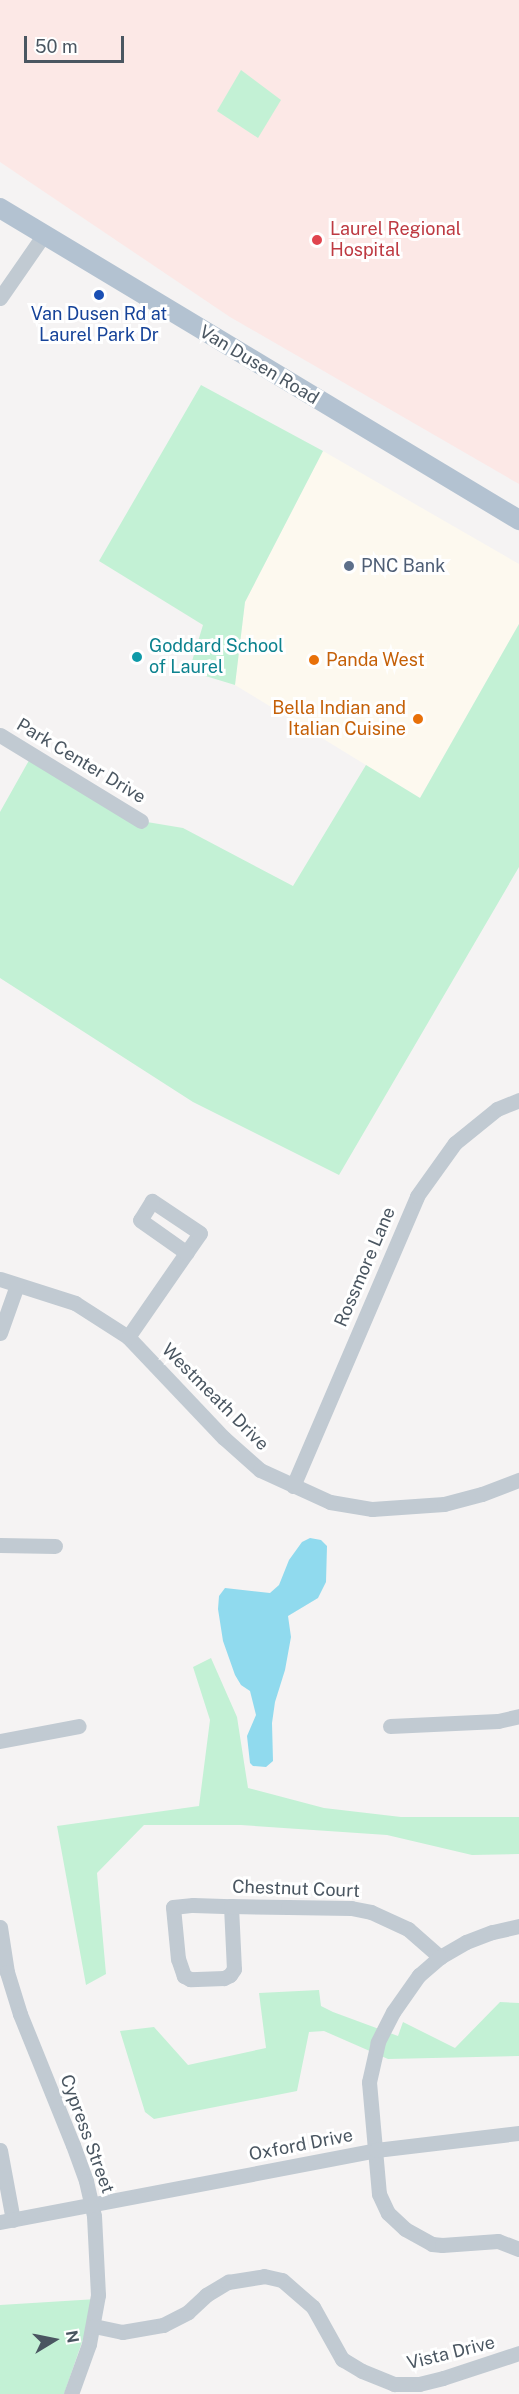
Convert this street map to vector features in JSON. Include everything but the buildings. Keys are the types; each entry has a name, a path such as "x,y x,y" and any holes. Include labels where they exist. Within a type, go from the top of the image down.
{"main road":[{"name":"Van Dusen Road","path":"0,208 43,236 519,520"}],"street":[{"path":"0,298 43,236"},
{"name":"Park Center Drive","path":"0,735 141,821"},
{"name":"Rossmore Lane","path":"293,1486 417,1196 454,1143 497,1110 519,1100"},
{"path":"128,1337 187,1253"},
{"name":"Westmeath Drive","path":"0,1279 75,1303 128,1337 224,1438 260,1470 330,1502 372,1509 444,1504 482,1494 519,1480"},
{"path":"0,1333 17,1285"},
{"path":"0,1545 55,1546"},
{"path":"390,1726 498,1721 519,1716"},
{"path":"0,1741 79,1726"},
{"name":"Chestnut Court","path":"231,1906 234,1969 224,1978 190,1979 180,1969 173,1907 231,1906 351,1908 371,1912 408,1929 440,1957"},
{"path":"519,1926 480,1936 440,1957 419,1976 393,2012 374,2053 370,2097 382,2204 405,2229 423,2240 441,2246 498,2241 519,2249"},
{"name":"Cypress Street","path":"0,1927 7,1972 20,2014 73,2145 92,2206 98,2265 94,2326 71,2394"},
{"name":"Oxford Drive","path":"6,2221 376,2150 519,2133"},
{"path":"0,2150 6,2221"},
{"name":"Vista Drive","path":"94,2326 122,2332 163,2325 188,2312 207,2295 228,2282 264,2276 282,2280 313,2307 338,2355 345,2361 394,2384 419,2384 443,2379 519,2353"}],"shaded area":[{"name":"Laurel Regional Hospital","path":"0,0 519,0 519,484 230,317 0,162"},
{"path":"323,451 519,564 519,624 420,798 235,685 245,602"}],"green space":[{"path":"241,70 281,100 258,138 217,111"},
{"path":"201,385 323,451 245,602 235,685 189,671 203,625 99,561"},
{"path":"519,624 519,867 339,1175 193,1102 0,978 0,812 32,755 141,821 183,828 293,886 366,765 420,798"},
{"path":"211,1658 237,1717 248,1788 324,1808 401,1817 519,1817 519,1854 472,1855 387,1835 241,1825 144,1825 97,1873 106,1974 86,1985 57,1826 199,1806 210,1720 193,1667"},
{"path":"319,1990 321,2006 333,2012 398,2036 403,2022 455,2048 500,2002 519,2003 519,2056 388,2059 324,2031 309,2032 297,2091 154,2119 145,2112 120,2031 154,2027 188,2065 266,2048 259,1993"},
{"path":"97,2299 64,2394 0,2394 0,2305"}],"water":[{"path":"310,1538 321,1540 327,1546 326,1582 318,1598 288,1616 291,1637 285,1670 275,1702 272,1723 273,1761 266,1767 253,1766 250,1763 247,1736 256,1715 250,1691 241,1685 235,1675 223,1641 218,1609 219,1596 225,1588 270,1593 279,1585 289,1560 302,1542"}],"place":[{"name":"Laurel Regional Hospital","path":"317,240"},
{"name":"Van Dusen Rd at Laurel Park Dr","path":"99,295"},
{"name":"PNC Bank","path":"349,566"},
{"name":"Goddard School of Laurel","path":"137,657"},
{"name":"Panda West","path":"314,660"},
{"name":"Bella Indian and Italian Cuisine","path":"418,719"}]}
